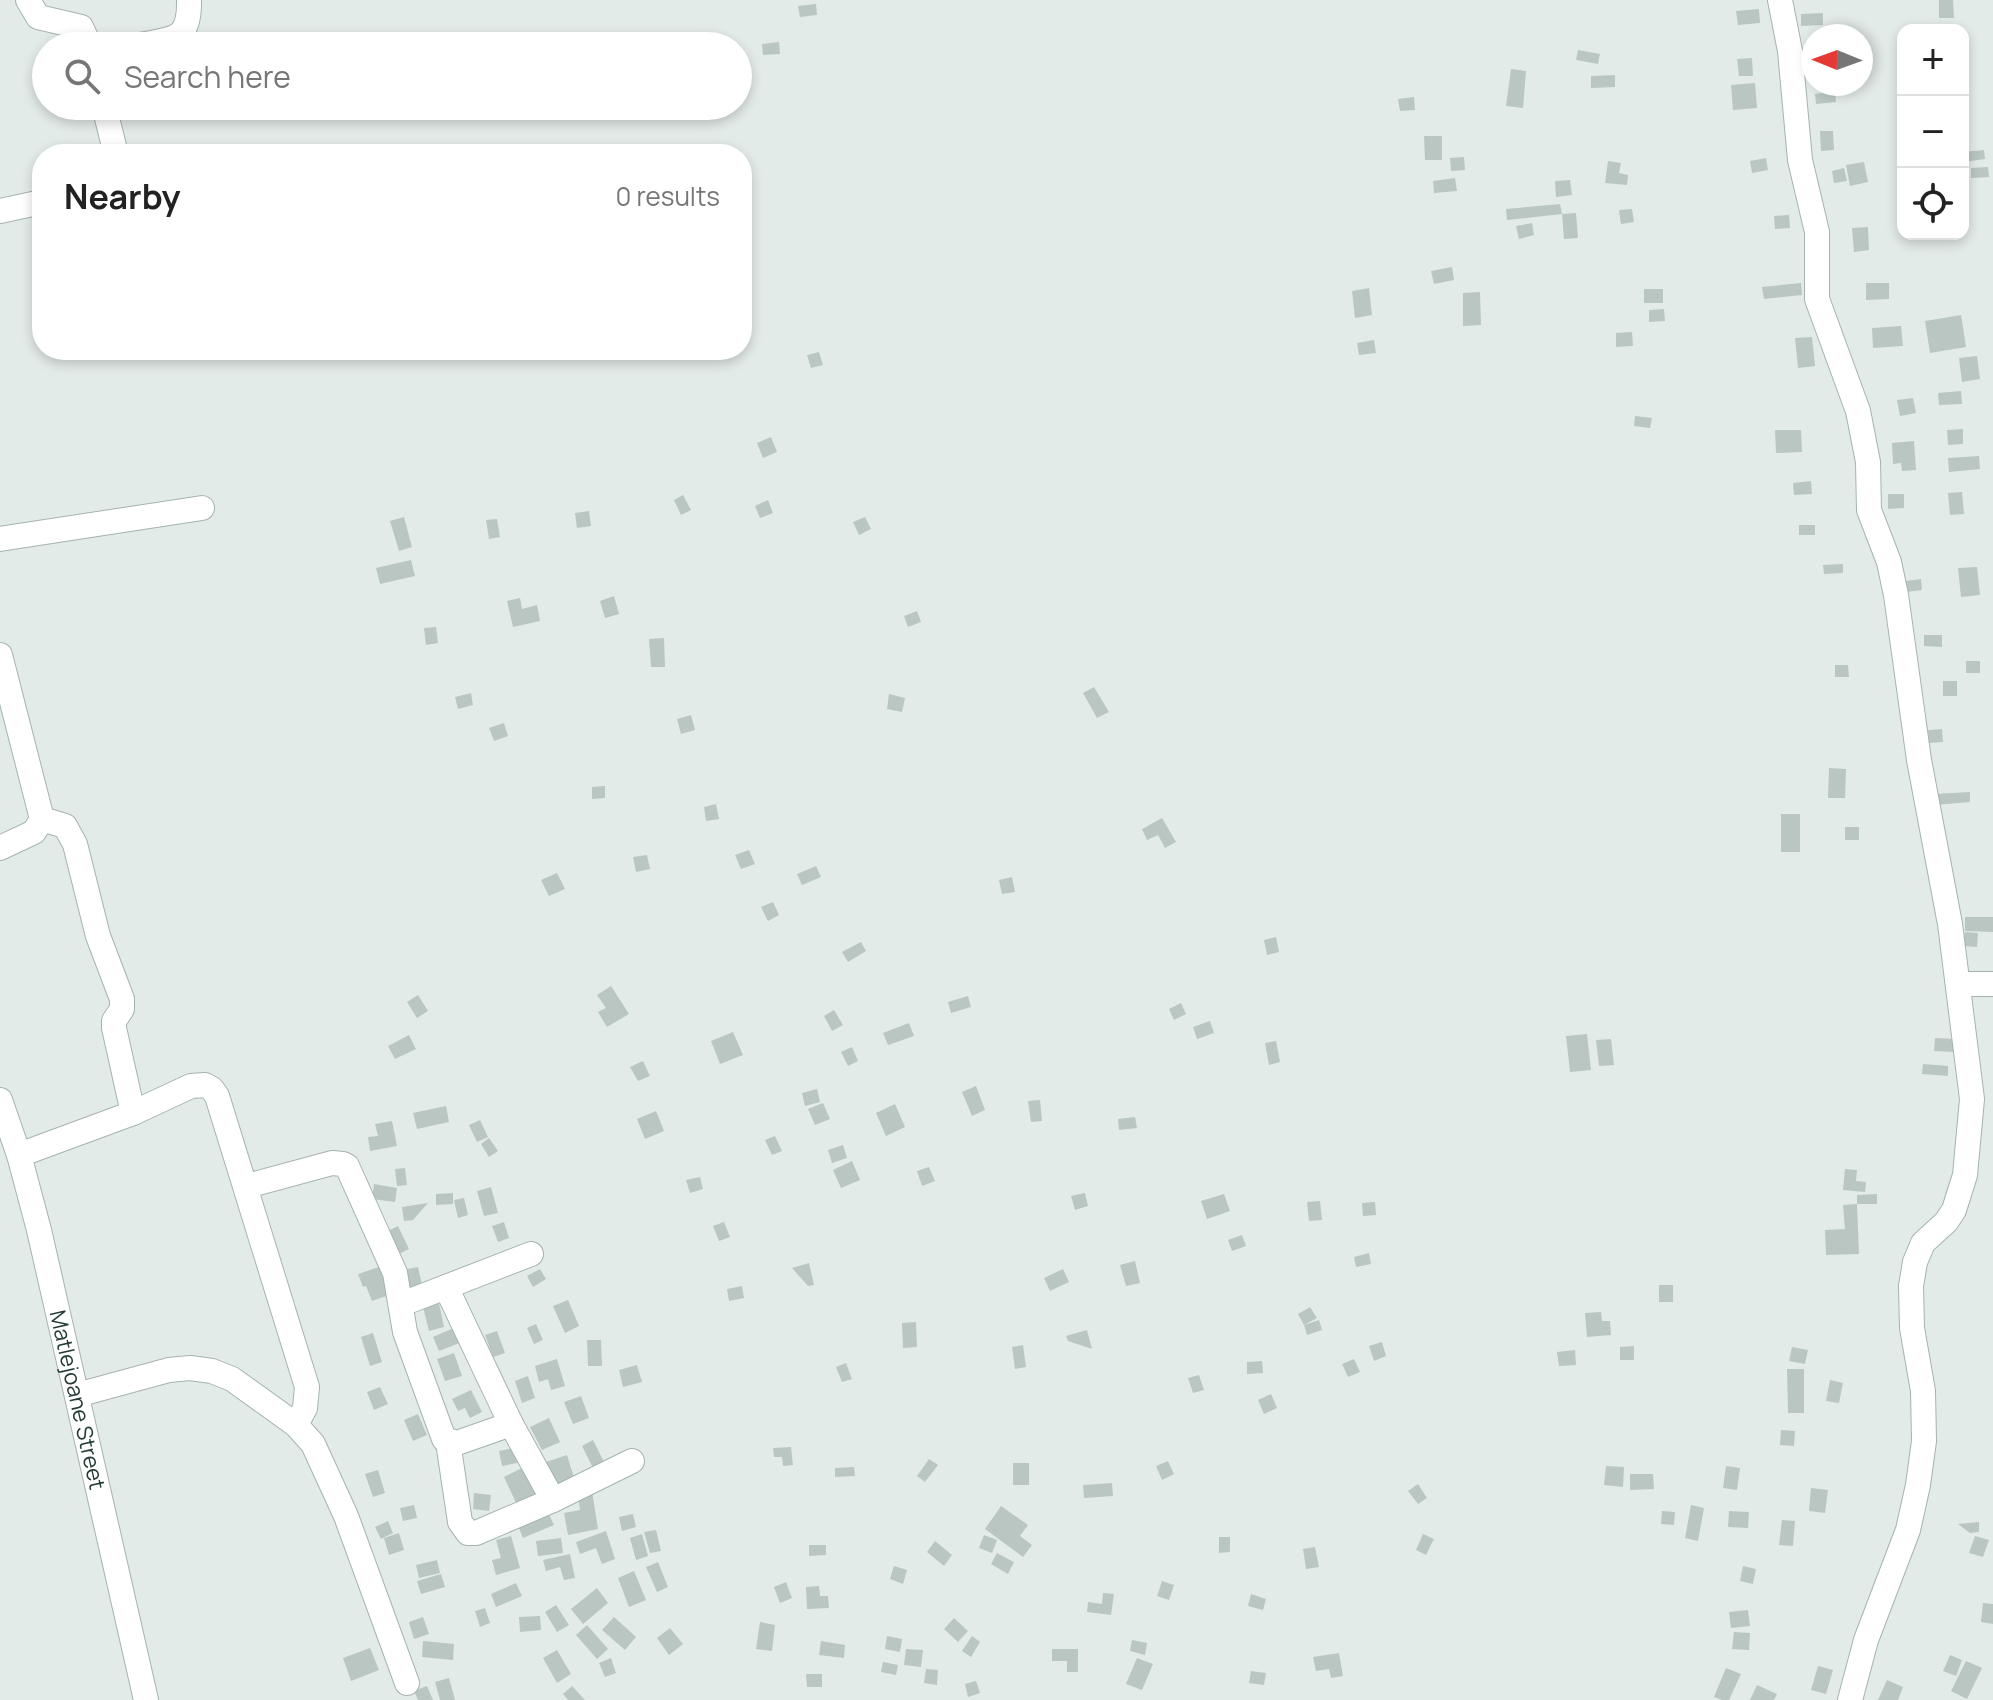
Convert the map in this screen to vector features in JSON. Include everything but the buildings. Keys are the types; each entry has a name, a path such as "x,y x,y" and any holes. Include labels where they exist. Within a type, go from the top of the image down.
{"street":[{"path":"28,0 38,17 81,27 83,32"},
{"path":"181,32 188,24 189,0"},
{"path":"1780,0 1790,51 1800,160 1817,232 1817,299 1865,437 1869,510 1889,562 1896,595 1919,760 1950,924 1972,1099 1965,1175 1954,1210 1923,1243 1915,1262 1911,1307 1923,1391 1924,1441 1918,1485 1908,1530 1866,1640 1850,1700"},
{"path":"108,120 114,144"},
{"path":"0,211 32,204"},
{"path":"0,539 202,508"},
{"path":"0,655 42,819 34,832 0,848"},
{"path":"42,819 65,826 75,844 98,936 122,999 122,1009 114,1021 114,1028 133,1113"},
{"path":"1958,984 1993,984"},
{"path":"19,1155 133,1113 191,1086 205,1085 212,1089 247,1186 307,1387 305,1408 296,1425"},
{"name":"Matlejoane Street","path":"2,1113 19,1155 146,1700"},
{"path":"247,1186 332,1163 347,1166 395,1273 405,1332 440,1431 448,1442 460,1522 465,1532 476,1533 632,1461"},
{"path":"402,1304 531,1254"},
{"path":"446,1287 511,1424 553,1500"},
{"path":"77,1395 169,1370 190,1368 212,1371 232,1379 296,1425 313,1444 346,1516 407,1683"},
{"path":"448,1442 463,1442 511,1424"}]}
